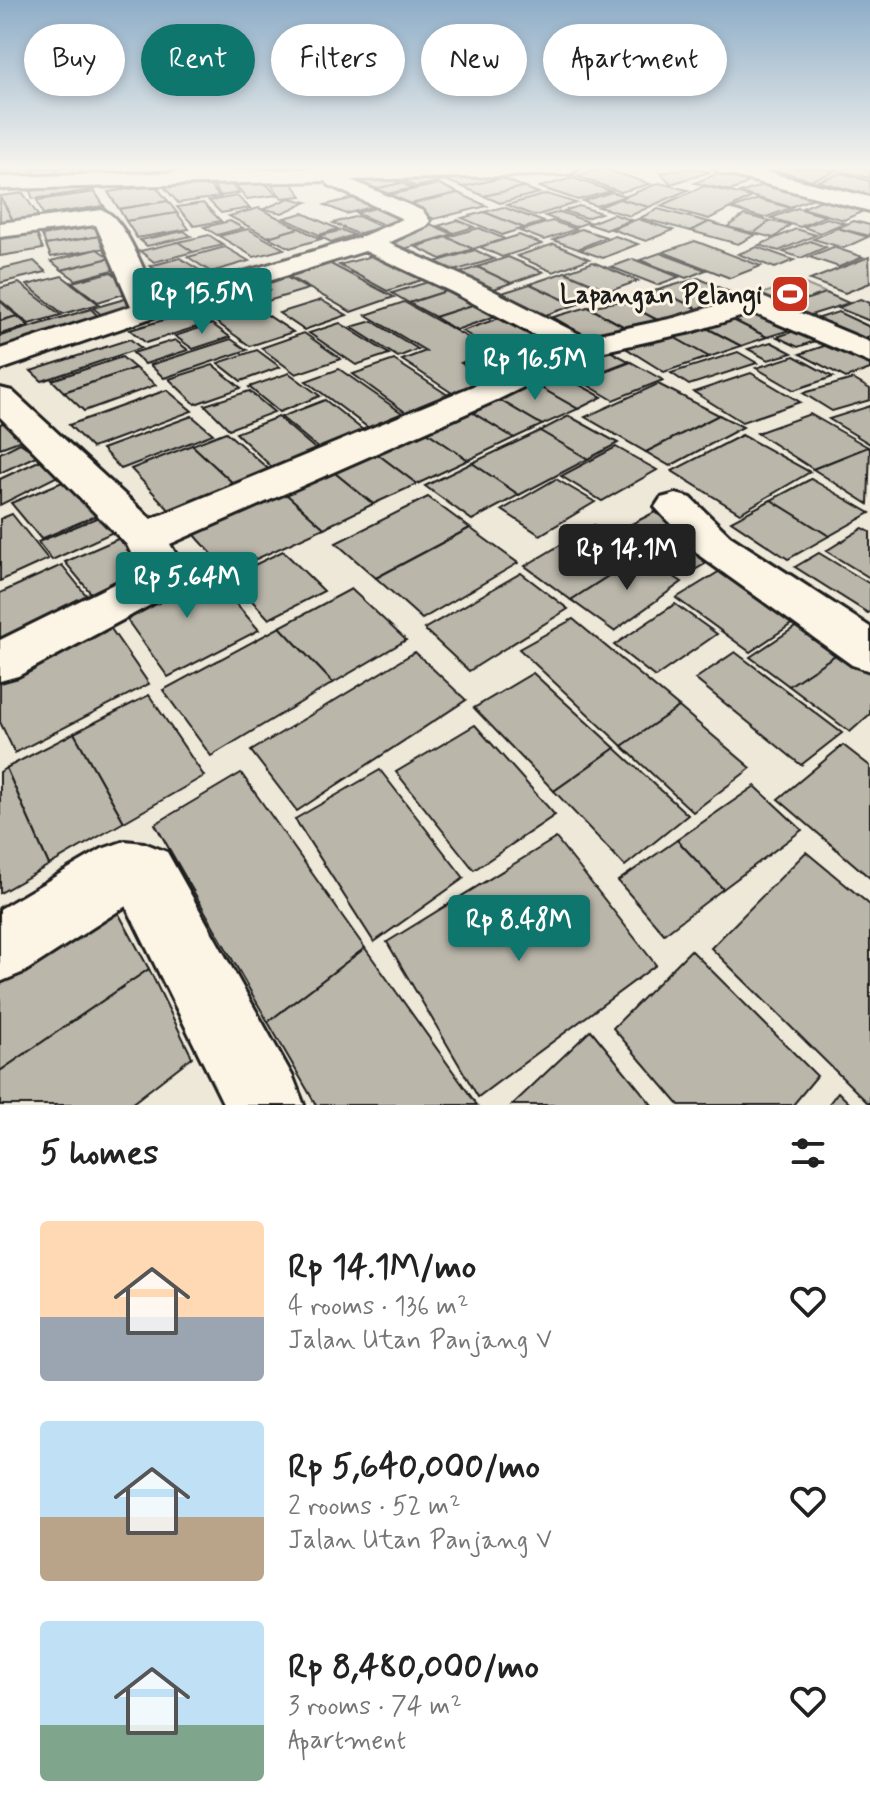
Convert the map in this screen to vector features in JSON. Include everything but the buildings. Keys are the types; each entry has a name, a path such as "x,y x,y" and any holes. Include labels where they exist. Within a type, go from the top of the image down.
{"street":[{"path":"0,230 82,220"},
{"path":"104,220 147,310"},
{"path":"0,360 147,310 367,243 415,223 416,220"},
{"path":"367,243 462,286 581,347"},
{"path":"145,538 485,393 581,347 680,326 755,303 870,354"},
{"path":"0,398 145,538 166,577 0,662"},
{"path":"676,507 715,546 870,652"},
{"path":"0,948 125,871 144,874 265,1105"}],"shaded area":[{"name":"Lapangan Pelangi","path":"800,282 826,293 780,308 754,296"}],"place":[{"name":"Lapangan Pelangi","path":"790,294"}]}
